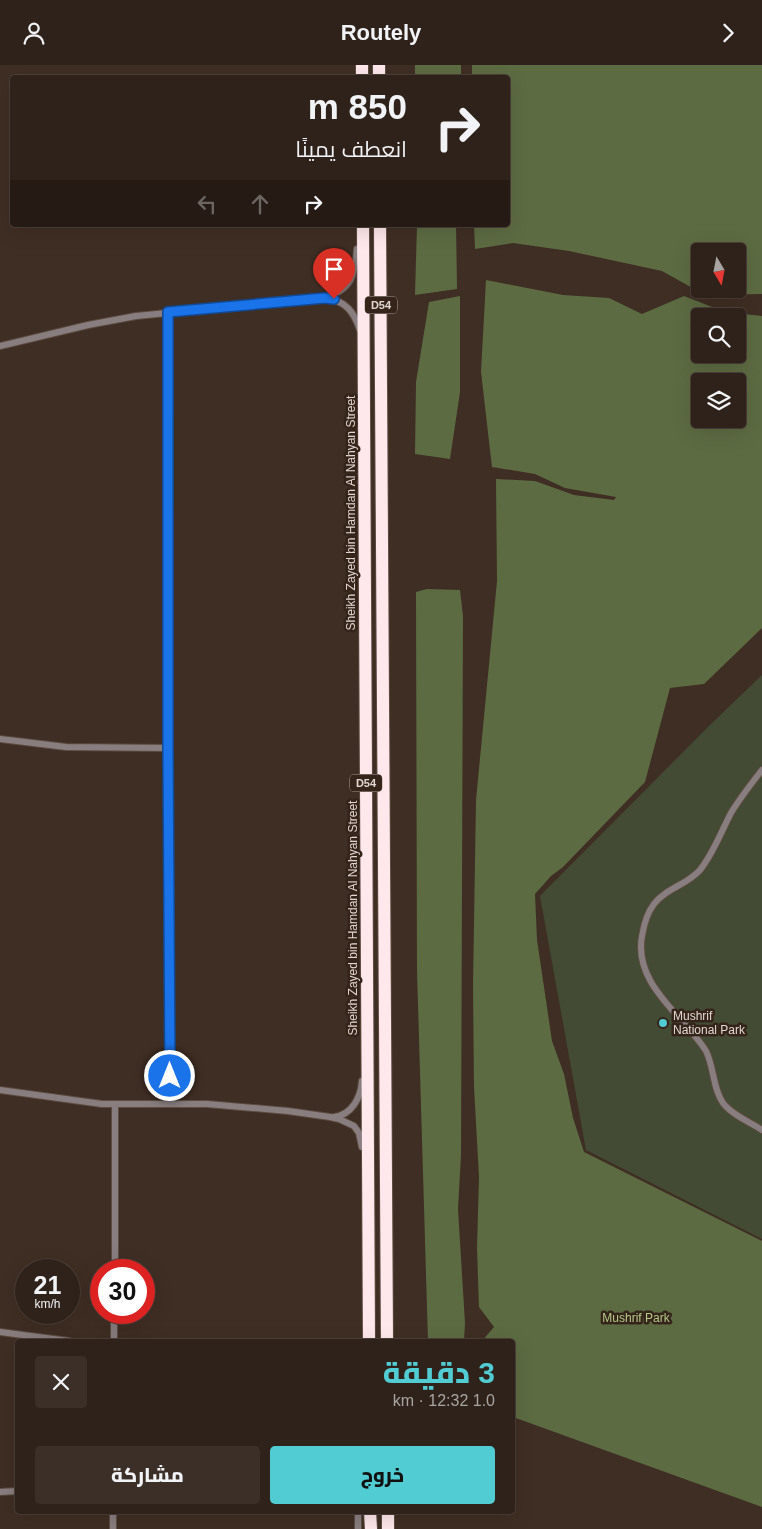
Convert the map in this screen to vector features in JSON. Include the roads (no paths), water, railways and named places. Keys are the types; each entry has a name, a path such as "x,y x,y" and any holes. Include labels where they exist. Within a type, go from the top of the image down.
{"highway":[{"name":"Sheikh Zayed bin Hamdan Al Nahyan Street","path":"362,227 369,1339"},
{"name":"D54","path":"380,227 387,1339"},
{"path":"370,1514 370,1529"},
{"path":"388,1514 388,1529"}],"street":[{"path":"325,298 341,291 352,279 356,271 362,227"},
{"path":"0,346 120,318 325,298 334,299 350,309 364,340"},
{"path":"168,312 170,1104"},
{"path":"0,739 66,747 168,748"},
{"path":"762,770 746,789 700,870 690,879 663,895 651,909 644,926 641,948 644,967 652,984 706,1051 719,1095 724,1103 730,1110 762,1130"},
{"path":"330,1117 344,1114 350,1110 358,1099 362,1086 363,1063 368,1039"},
{"path":"0,1090 115,1105 170,1104 247,1107 330,1117 347,1122 354,1126 359,1133 368,1177"},
{"path":"115,1105 115,1259"},
{"path":"114,1324 114,1339"},
{"path":"0,1332 54,1339"},
{"path":"0,1493 15,1491"},
{"path":"113,1514 113,1529"},
{"path":"358,1514 358,1529"}],"place":[{"name":"Mushrif National Park","path":"663,1023"}],"park label":[{"name":"Mushrif Park","path":"636,1318"}]}
